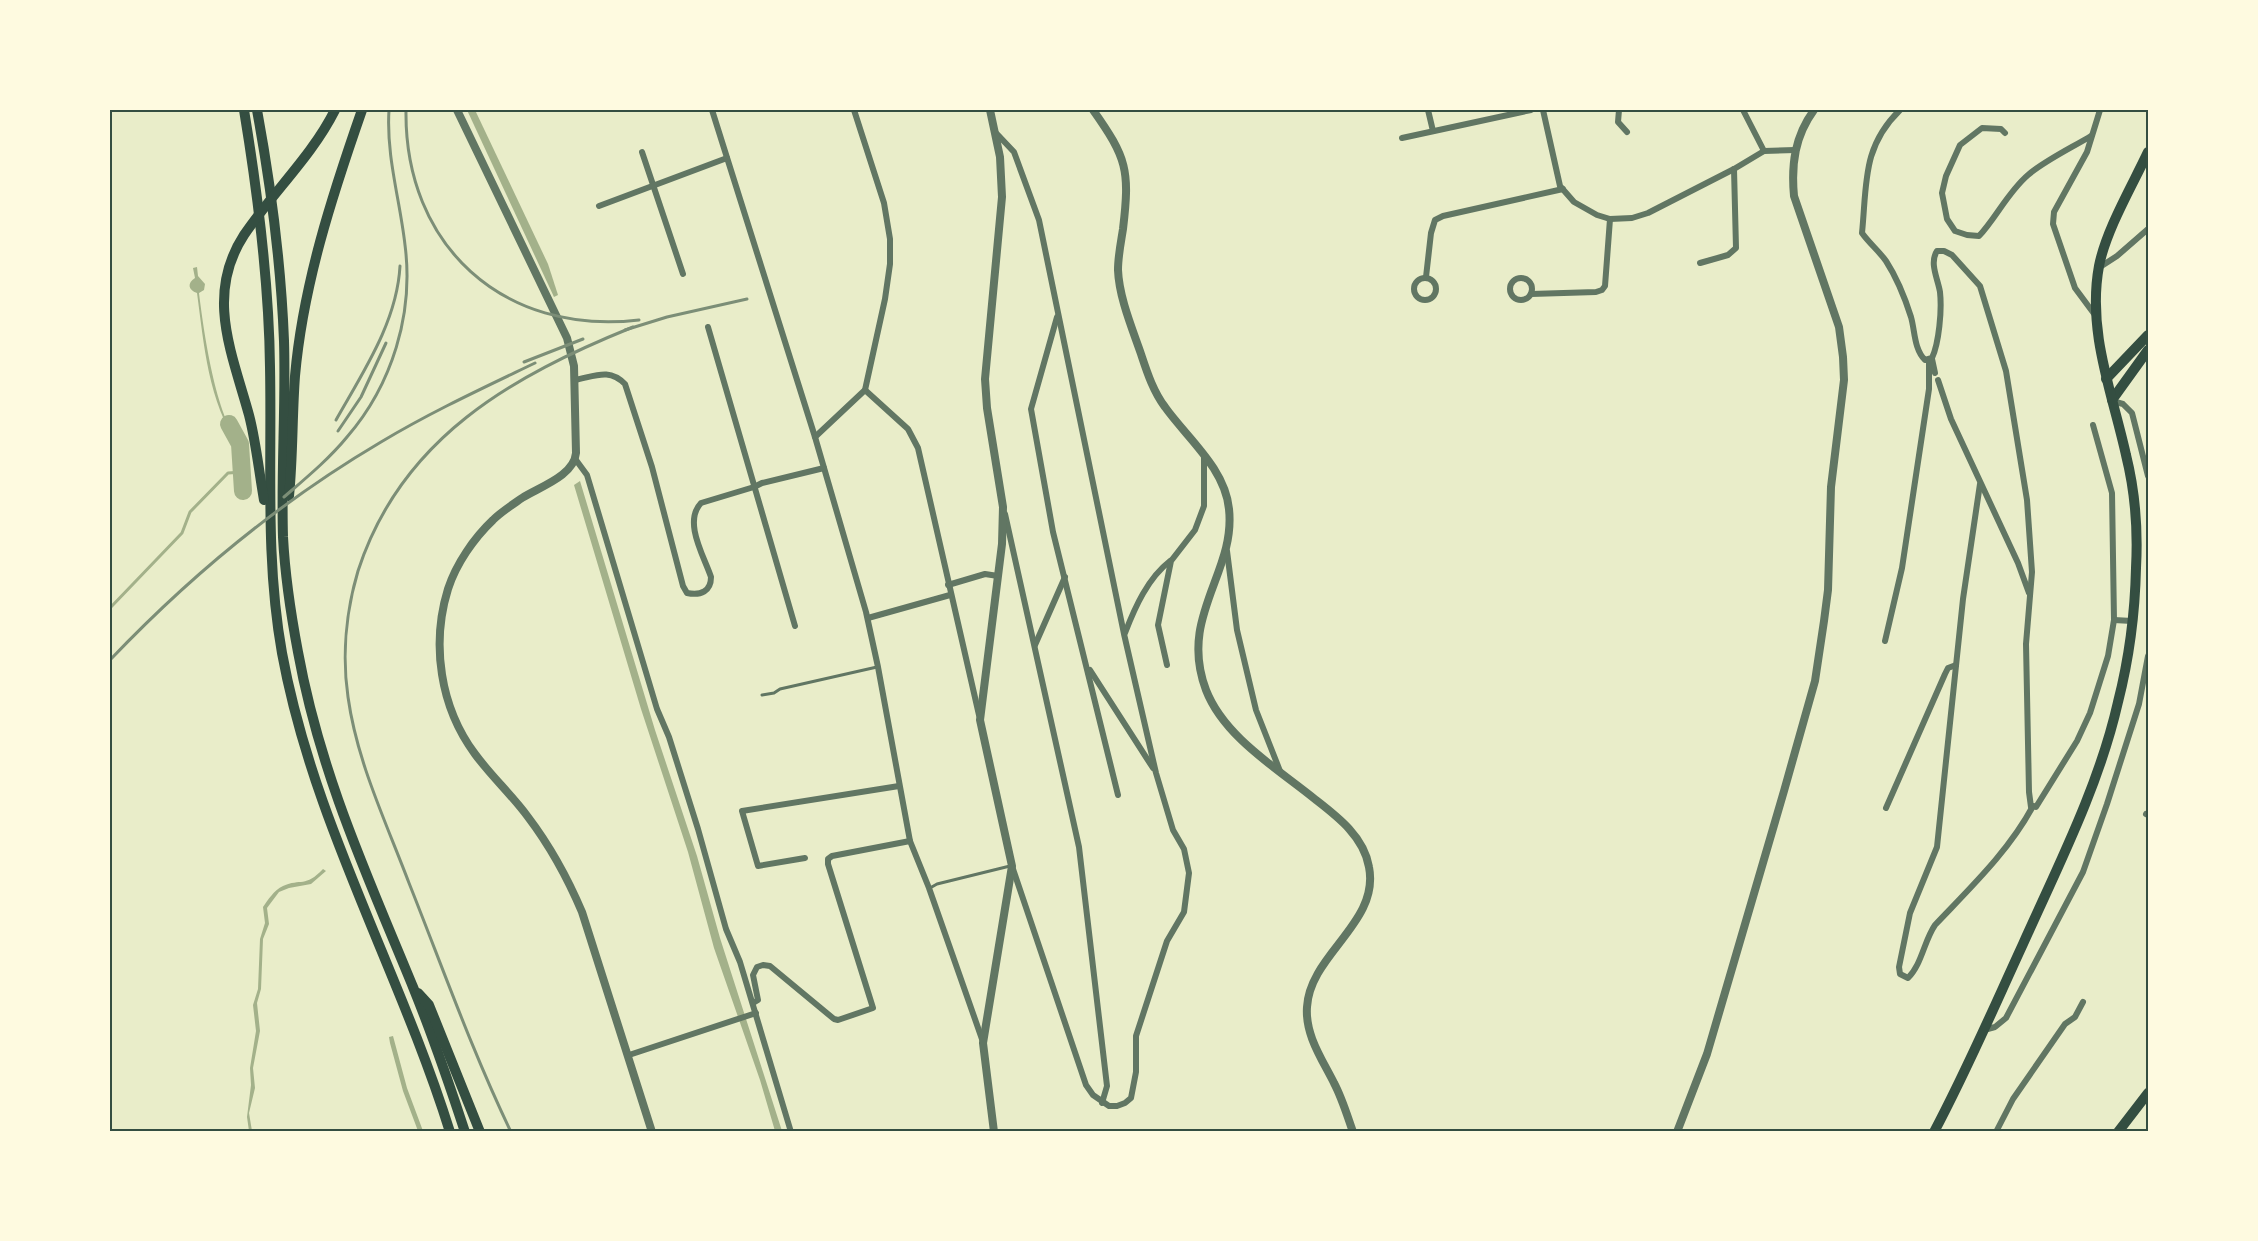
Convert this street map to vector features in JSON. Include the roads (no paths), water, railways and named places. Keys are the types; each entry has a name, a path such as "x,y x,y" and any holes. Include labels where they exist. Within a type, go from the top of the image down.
{"main road":[{"path":"244,110 261,222 267,296 270,361 269,533"},
{"path":"257,110 273,207 284,342 284,537 286,577 297,652 318,740 348,830 414,989 465,1131"},
{"path":"335,110 316,142 245,234 230,263 225,286 224,322 251,426 269,533 282,652 308,758 327,819 425,1058 450,1131"},
{"path":"284,537 291,474 295,375 306,307 328,210 362,110"},
{"path":"1934,1131 1983,1030 2085,805 2118,704 2132,621 2137,567 2133,491 2109,390 2095,315 2099,268 2109,237 2148,152"},
{"path":"2109,390 2148,335"},
{"path":"2109,390 2148,350"},
{"path":"414,989 429,1005 480,1131"},
{"path":"2118,1131 2148,1093"}],"street":[{"path":"457,110 562,328 572,357 575,380 576,460 587,474 657,709 669,737 726,929 740,962 791,1131"},
{"path":"712,110 815,437 868,618 910,841 929,888 983,1043"},
{"path":"815,437 865,390 885,299 890,238 885,203 854,110"},
{"path":"990,110 997,134 1002,197 985,379 987,408 1003,507 1079,847 1107,1086 1102,1103"},
{"path":"1093,110 1115,141 1125,170 1127,193 1119,270 1121,288 1141,356 1155,392 1219,478 1228,501 1230,524 1226,547 1201,620 1199,650 1201,671 1209,696 1234,734 1344,822 1366,856 1370,868 1366,900 1357,919 1319,971 1311,987 1307,1006 1308,1025 1313,1044 1335,1085 1353,1131"},
{"path":"1428,110 1433,131"},
{"path":"1402,138 1531,110"},
{"path":"1543,110 1560,186 1574,202 1597,215 1610,219 1632,218 1648,213 1764,151 1795,150"},
{"path":"1619,110 1618,122 1627,132"},
{"path":"1743,110 1764,151"},
{"path":"1677,1131 1707,1054 1808,709 1820,653 1827,600 1831,487 1844,380 1839,327 1796,207 1793,183 1795,150 1799,136 1814,110"},
{"path":"1900,110 1887,122 1874,144 1869,162 1862,232 1885,260 1897,281 1911,318 1919,354 1925,360 1931,359"},
{"path":"2095,315 2074,288 2053,224 2054,212 2087,152 2100,110"},
{"path":"2006,132 2001,129 1982,128 1960,145 1956,152 1942,193 1947,219 1955,231 1979,236 1996,211 2029,174 2091,136"},
{"path":"865,390 908,429 918,448 1012,866 1086,1085 1102,1103 1117,1107 1131,1098 1136,1072 1136,1036 1167,941 1184,912 1189,873 1184,849 1173,830 1156,773 1124,634 1039,220 1014,152 997,134"},
{"path":"642,152 683,274"},
{"path":"599,206 728,158"},
{"path":"1700,263 1728,255 1736,248 1734,169"},
{"path":"1426,277 1431,233 1436,220 1443,216 1563,189"},
{"path":"1531,294 1602,290 1605,286 1610,219"},
{"path":"2099,268 2117,256 2148,229"},
{"path":"1885,641 1902,568 1929,389 1931,359 1937,348 1940,294 1933,256 1937,251 1944,251 1952,255 1980,286 2006,371 2027,500 2032,572 2026,645 2029,792 2031,807 2034,807"},
{"path":"1058,314 1031,409 1053,532 1118,795"},
{"path":"708,327 795,626"},
{"path":"1931,359 1935,373"},
{"path":"575,380 607,374 616,375 625,384 652,467 683,586 687,593 694,595 706,592 711,585 711,577 694,528 693,517 696,507 701,502 762,483 824,468"},
{"path":"1938,380 1951,419 2018,563 2025,588 2030,594"},
{"path":"2109,390 2132,413 2148,476"},
{"path":"1980,484 1963,599 1937,847 1910,913 1899,967 1900,974 1905,978 1914,972 1935,925 2011,842 2036,807 2078,741 2090,713 2108,656 2114,620 2112,493 2093,425"},
{"path":"1124,634 1132,614 1157,572 1171,561 1195,530 1204,506 1204,456"},
{"path":"576,460 565,471 498,515 482,531 463,558 450,585 443,610 440,641 441,668 447,698 464,737 483,765 529,818 571,886 582,912 652,1131"},
{"path":"980,720 998,576 1003,507"},
{"path":"1226,547 1237,630 1256,710 1280,771"},
{"path":"1167,664 1158,625 1171,561"},
{"path":"948,585 985,574 998,576"},
{"path":"1035,645 1065,576"},
{"path":"868,618 950,595"},
{"path":"2114,620 2132,621"},
{"path":"1983,1030 1995,1027 2006,1018 2083,872 2108,804 2139,704 2148,656"},
{"path":"1886,808 1945,674 1948,668 1956,665"},
{"path":"1088,668 1156,773"},
{"path":"805,858 758,866 742,811 899,786"},
{"path":"753,1004 758,1000 753,975 757,968 763,965 770,966 834,1019 838,1020 873,1008 828,859 832,856 910,841"},
{"path":"994,1131 987,1104 983,1043 1012,866"},
{"path":"1996,1131 2013,1099 2065,1024 2075,1017 2083,1002"},
{"path":"629,1055 756,1013"}],"lane":[{"path":"762,695 774,693 780,688 878,667"},
{"path":"929,888 937,884 1012,866"}],"waterway":[{"path":"229,424 240,444 243,491"},
{"path":"110,608 182,533 190,512 228,473 243,472"}],"railway":[{"path":"284,497 333,453 363,417 388,372 396,347 406,297 407,271 390,144 389,110"},
{"path":"406,110 410,158 422,202 443,240 471,272 505,296 545,313 590,321 639,320"},
{"path":"336,420 386,327 393,307 400,266"},
{"path":"625,330 667,317 747,299"},
{"path":"511,1132 483,1071 365,768 352,721 346,681 345,650 348,618 358,571 377,524 402,484 432,448 466,418 504,391 545,367 633,327"},
{"path":"524,362 583,339"},
{"path":"338,431 361,397 386,343"},
{"path":"110,660 205,570 272,515 308,489 400,431 535,363"}]}
